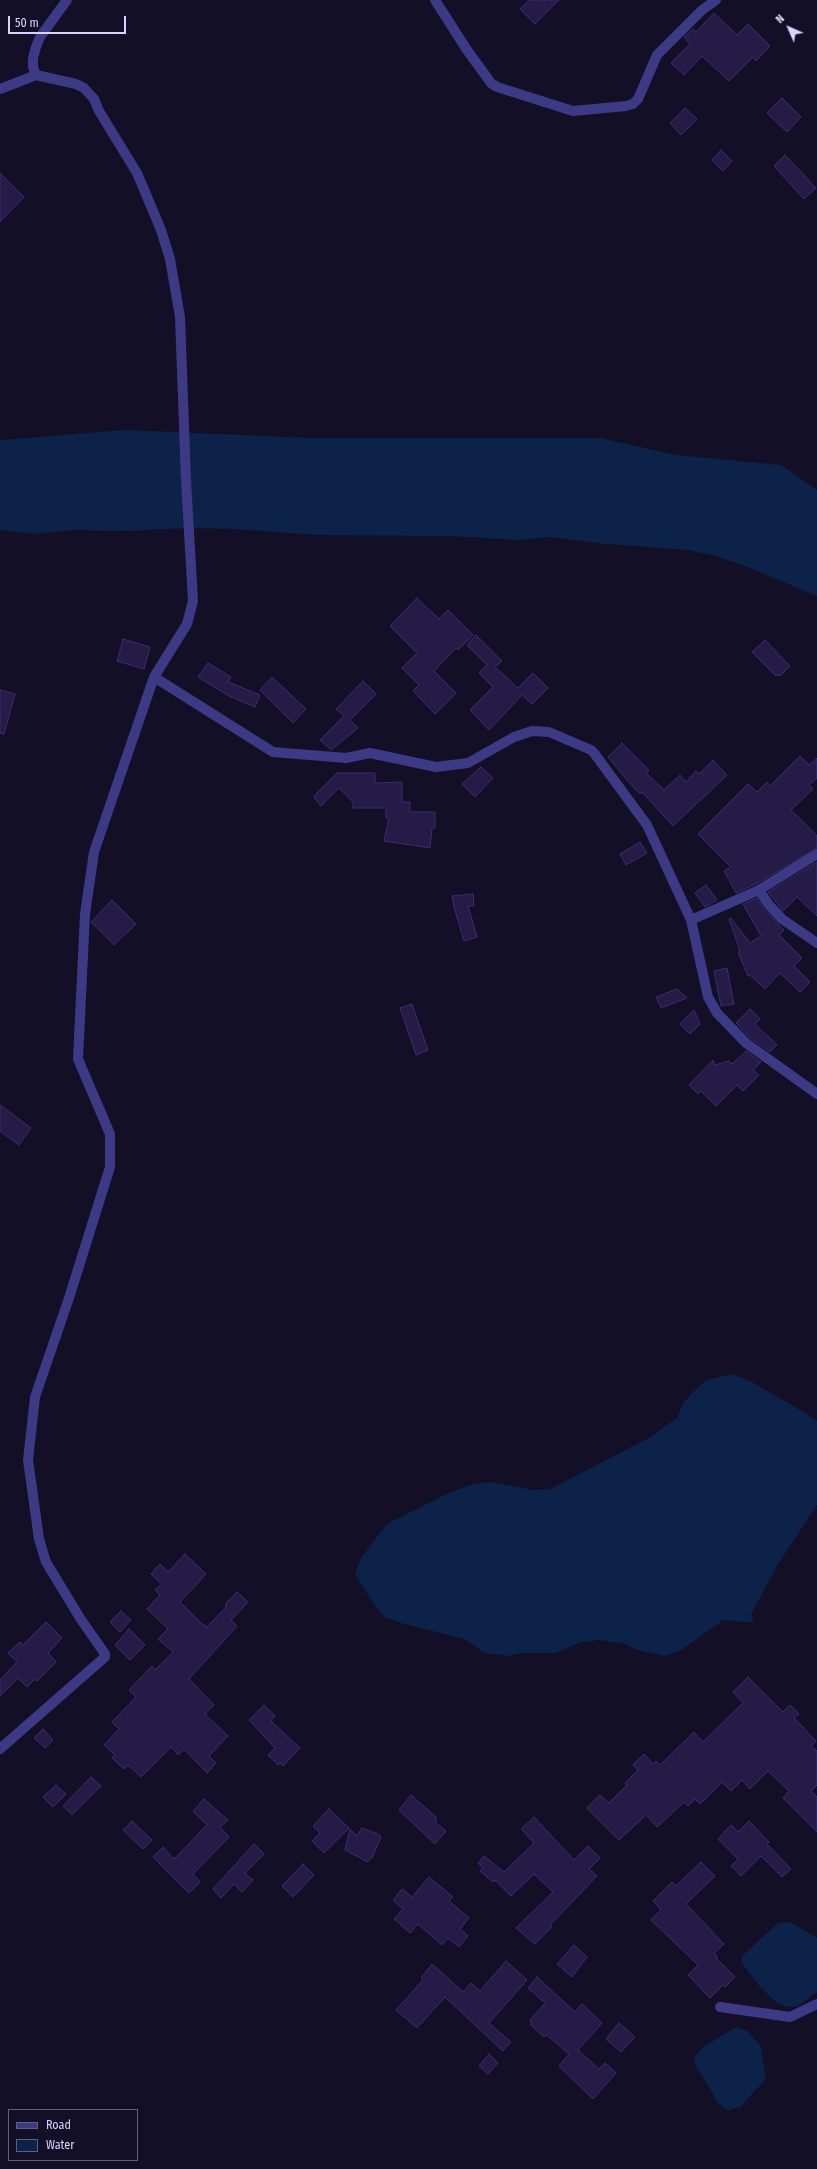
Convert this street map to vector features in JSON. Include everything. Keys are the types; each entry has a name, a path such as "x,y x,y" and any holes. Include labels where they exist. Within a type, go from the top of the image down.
{"street":[{"path":"36,75 32,58 36,47 40,38 68,0"},
{"path":"436,0 467,50 491,83 497,87 573,112 633,104 638,99 657,55 702,10 716,0"},
{"path":"0,89 36,75 76,84 84,88 94,99 99,112 137,173 166,243 176,289 180,317 186,480 193,602 187,624 154,677 94,852 85,914 78,1059 110,1134 110,1167 69,1298 35,1397 28,1460 39,1539 46,1562 80,1618 105,1654 105,1657 0,1749"},
{"path":"154,677 273,752 346,758 370,753 436,767 468,763 514,737 532,732 549,732 591,750 647,825 691,920 708,997 717,1013 746,1043 817,1094"},
{"path":"691,920 759,890 817,854"},
{"path":"759,890 769,905 782,919 817,943"},
{"path":"720,2007 790,2017 817,2004"}],"water":[{"path":"125,430 311,438 600,438 676,455 781,465 817,490 817,596 716,556 688,550 606,544 549,537 518,540 449,536 316,535 234,529 189,528 127,531 73,530 36,534 0,530 0,440"},
{"path":"731,1374 752,1382 817,1421 817,1505 777,1566 751,1614 754,1623 723,1620 681,1650 665,1656 637,1650 625,1644 599,1640 581,1642 556,1653 522,1653 509,1656 484,1653 465,1639 401,1623 385,1617 376,1607 355,1574 361,1558 387,1524 449,1493 473,1484 491,1482 533,1490 550,1489 649,1438 677,1418 684,1402 707,1380"},
{"path":"790,1922 817,1938 817,1992 798,2006 787,2007 776,2002 760,1987 742,1963 742,1956 778,1923"},
{"path":"736,2027 747,2031 761,2046 766,2079 741,2106 728,2111 719,2104 697,2068 694,2058 702,2048"}],"building":[{"path":"529,0 559,0 535,24 520,9"},
{"path":"714,13 737,35 748,24 770,46 756,61 753,57 729,81 702,56 684,75 671,63 690,44 684,37 693,29 696,32"},
{"path":"782,98 801,117 787,132 767,113"},
{"path":"685,108 697,119 681,135 670,123"},
{"path":"721,150 732,161 723,171 712,160"},
{"path":"785,155 816,188 804,199 774,166"},
{"path":"0,173 24,197 0,222"},
{"path":"417,598 439,619 448,610 473,635 458,650 456,648 434,671 456,693 435,714 413,691 419,685 402,668 417,653 390,626"},
{"path":"476,635 502,661 495,667 518,688 533,673 548,688 532,704 522,695 489,730 470,710 493,687 479,673 487,665 467,645"},
{"path":"123,639 150,647 144,669 117,661"},
{"path":"765,640 790,666 780,676 778,674 776,676 752,652"},
{"path":"208,663 231,677 228,682 260,695 255,707 229,696 198,677"},
{"path":"272,677 306,709 293,723 260,690"},
{"path":"363,681 376,694 350,720 358,728 331,750 320,740 344,716 336,709"},
{"path":"0,690 15,694 4,734 0,733"},
{"path":"622,743 649,770 646,773 664,790 680,775 686,782 696,771 699,774 713,760 727,775 673,826 642,792 640,794 608,757"},
{"path":"800,756 809,765 817,758 817,778 809,785 813,789 791,810 817,836 817,848 756,884 736,893 724,871 731,867 698,834 748,784 757,792 767,782 770,786"},
{"path":"481,767 493,778 475,797 462,784"},
{"path":"337,773 375,773 375,783 402,782 402,802 410,802 410,812 435,812 435,828 432,828 430,848 384,841 389,818 386,818 386,808 353,808 353,802 339,788 321,806 314,798 316,794"},
{"path":"640,842 647,853 626,865 620,854"},
{"path":"817,862 817,916 797,897 783,911 768,892"},
{"path":"706,885 717,900 705,907 695,893"},
{"path":"473,894 474,906 468,906 477,937 464,941 452,896"},
{"path":"757,898 764,909 784,930 779,935 802,958 794,966 810,982 800,992 780,973 765,989 750,975 748,976 738,952 740,951 729,919 731,918 750,943 761,936 743,904"},
{"path":"112,900 136,924 114,945 91,922"},
{"path":"727,968 734,1004 721,1006 714,971"},
{"path":"677,989 687,998 661,1008 656,997"},
{"path":"412,1004 428,1050 416,1055 400,1008"},
{"path":"750,1009 760,1019 755,1024 777,1045 770,1052 750,1038 736,1023"},
{"path":"694,1010 700,1024 690,1034 680,1024"},
{"path":"746,1051 761,1062 753,1070 759,1075 743,1091 737,1085 716,1106 701,1091 698,1094 689,1085 713,1060 715,1065 729,1061 732,1064"},
{"path":"0,1105 31,1128 19,1145 0,1131"},
{"path":"185,1554 206,1574 180,1602 202,1624 207,1627 226,1607 226,1603 237,1592 247,1601 247,1603 231,1620 237,1626 189,1679 214,1705 205,1714 228,1736 209,1756 216,1763 207,1773 184,1749 178,1755 171,1747 141,1777 128,1765 124,1769 112,1758 115,1755 104,1745 119,1729 112,1722 136,1697 129,1690 152,1666 155,1670 173,1652 158,1639 168,1629 147,1609 160,1595 155,1590 161,1584 151,1574 160,1564 168,1572"},
{"path":"121,1611 131,1620 120,1632 110,1622"},
{"path":"46,1622 62,1638 48,1653 56,1662 37,1681 35,1679 27,1687 18,1678 0,1696 0,1680 17,1662 8,1653 20,1642 23,1645"},
{"path":"129,1629 145,1645 130,1660 115,1645"},
{"path":"748,1677 783,1712 790,1705 799,1714 794,1718 816,1741 811,1746 817,1751 817,1785 811,1791 817,1797 817,1832 783,1798 789,1791 768,1771 750,1789 742,1780 731,1791 722,1782 700,1804 695,1799 688,1806 684,1802 657,1827 646,1815 619,1840 587,1808 600,1795 609,1803 627,1785 625,1783 638,1770 633,1765 644,1754 653,1764 656,1761 660,1765 694,1732 703,1742 743,1703 733,1692"},
{"path":"264,1705 275,1716 271,1721 300,1748 283,1766 280,1763 278,1765 268,1755 275,1748 249,1720"},
{"path":"43,1729 53,1740 45,1748 34,1738"},
{"path":"91,1777 101,1786 72,1815 63,1806"},
{"path":"56,1785 66,1794 53,1807 43,1797"},
{"path":"411,1795 436,1817 436,1823 446,1831 435,1844 399,1810"},
{"path":"204,1799 228,1820 220,1827 229,1837 193,1874 200,1882 189,1893 153,1857 163,1847 174,1859 207,1825 193,1811"},
{"path":"329,1809 349,1828 324,1853 312,1841 320,1833 313,1826"},
{"path":"534,1817 574,1860 588,1846 600,1858 589,1869 597,1876 550,1925 552,1927 535,1944 516,1928 553,1892 534,1874 511,1896 495,1880 493,1882 480,1871 483,1868 478,1863 484,1856 504,1872 534,1843 521,1829"},
{"path":"132,1821 152,1840 143,1849 123,1830"},
{"path":"749,1821 769,1842 767,1844 791,1869 782,1877 761,1856 741,1876 731,1866 738,1859 718,1839 731,1825 738,1832"},
{"path":"362,1828 378,1834 381,1837 372,1858 370,1858 368,1862 345,1850 350,1829 357,1836"},
{"path":"254,1844 264,1854 245,1873 253,1880 242,1892 234,1884 221,1898 213,1889"},
{"path":"701,1862 715,1876 686,1904 724,1944 714,1953 717,1956 716,1958 735,1977 725,1987 723,1985 710,1998 688,1975 698,1965 651,1920 661,1910 653,1901 672,1882 676,1886"},
{"path":"303,1864 314,1875 293,1897 282,1886"},
{"path":"429,1877 453,1897 449,1901 469,1918 460,1929 468,1936 459,1947 448,1938 442,1945 418,1924 410,1933 394,1919 403,1909 393,1900 402,1889 412,1897"},
{"path":"574,1945 587,1957 572,1977 557,1964"},
{"path":"506,1961 527,1980 489,2023 511,2042 503,2051 445,1997 417,2028 396,2010 423,1980 421,1978 432,1964 463,1992 471,1983 480,1991"},
{"path":"537,1977 575,2012 582,2004 602,2023 578,2050 599,2069 605,2063 616,2073 593,2099 559,2066 569,2054 547,2035 544,2037 530,2024 532,2022 530,2020 545,2003 528,1988"},
{"path":"619,2023 635,2037 621,2052 606,2039"},
{"path":"489,2054 498,2063 488,2074 479,2066"}]}
